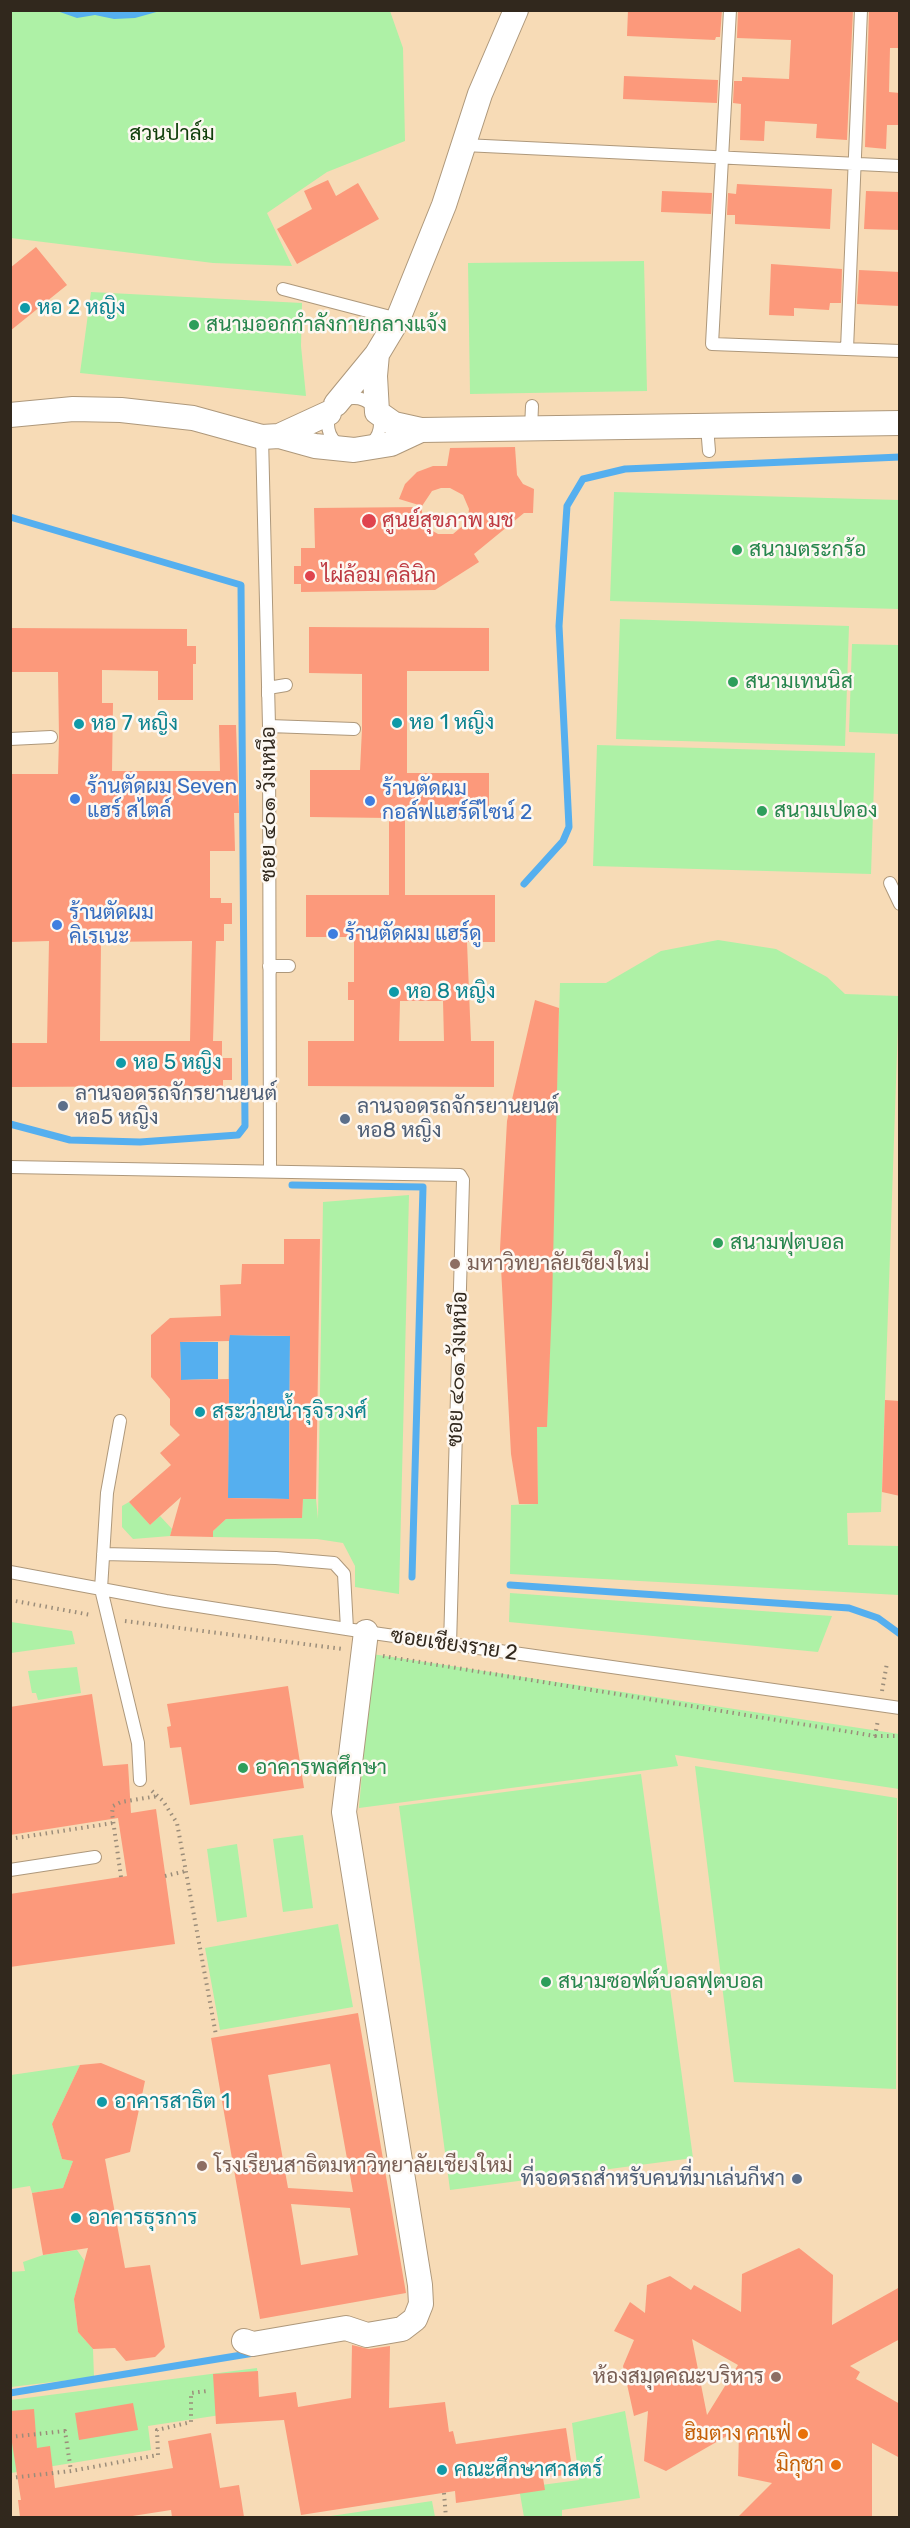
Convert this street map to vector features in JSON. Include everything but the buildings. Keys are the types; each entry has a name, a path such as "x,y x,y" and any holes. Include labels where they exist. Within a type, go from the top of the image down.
{"street":[{"path":"377,354 375,376 377,411 394,424 421,430"},
{"path":"271,436 315,446 354,450 391,444 421,430 531,417 707,426"},
{"path":"244,2341 253,2344 346,2328 367,2335 402,2329 415,2319 421,2304 420,2285 344,1812 359,1638"}],"lane":[{"path":"10,415 73,409 121,410 193,418 271,436 333,408 347,398 359,398 369,403 377,411 380,423 378,435 371,444 354,450 338,445 330,436 327,425 333,408 377,354 398,319 444,205 480,94 516,10"},
{"path":"730,10 712,344 900,351"},
{"path":"847,349 861,10"},
{"path":"464,145 900,166"},
{"path":"283,290 398,319"},
{"path":"709,451 707,426 900,423"},
{"name":"ซอย ๔๐๑ วังเหนึอ","path":"270,1171 268,688 271,436"},
{"path":"286,685 268,688 270,966 290,966"},
{"path":"269,726 354,729"},
{"path":"10,739 51,737"},
{"path":"890,883 900,904"},
{"name":"ซอย ๔๐๑ วังเหนึอ","path":"10,1167 460,1175 463,1180 450,1645"},
{"path":"120,1421 107,1493 101,1589 138,1743 140,1780"},
{"path":"103,1554 276,1558 334,1563 344,1574 359,1638"},
{"name":"ซอยเชียงราย 2","path":"10,1572 359,1638 450,1645 900,1708"},
{"path":"10,1870 95,1857"}],"path":[{"path":"10,1600 151,1625 359,1638 875,1736 900,1736"},
{"path":"875,1736 887,1663"},
{"path":"140,1780 158,1796 177,1823 216,2036"},
{"path":"121,1877 113,1823 113,1806 121,1802 158,1796"},
{"path":"10,1839 113,1823"},
{"path":"165,1876 173,1872 186,1871"},
{"path":"10,2478 70,2471 158,2455 157,2430 191,2422 191,2393 207,2391"},
{"path":"10,2437 66,2431 70,2471"},
{"path":"444,2493 446,2517"}],"shaded area":[{"name":"มหาวิทยาลัยเชียงใหม่","path":"11,11 899,11 899,2517 11,2518"}],"green space":[{"name":"สวนปาล์ม","path":"11,11 390,11 403,48 405,141 327,172 267,213 292,266 213,263 11,238"},
{"path":"644,261 647,391 470,394 468,263"},
{"name":"สนามออกกำลังกายกลางแจ้ง","path":"91,292 302,303 301,346 306,396 80,373"},
{"name":"สนามตระกร้อ","path":"614,492 899,500 899,609 610,601"},
{"name":"สนามเทนนิส","path":"620,619 849,626 845,746 616,739"},
{"path":"852,644 899,645 899,734 849,732"},
{"name":"สนามเปตอง","path":"597,745 875,753 871,874 593,866"},
{"path":"718,940 776,949 827,977 845,994 899,996 881,1512 847,1513 848,1545 899,1546 899,1595 510,1574 511,1505 538,1504 537,1427 547,1427 560,983 606,983 661,951"},
{"path":"409,1195 399,1594 355,1587 355,1566 343,1543 317,1539 213,1537 213,1531 226,1519 302,1518 303,1499 316,1499 318,1519 323,1202"},
{"path":"129,1502 150,1525 160,1516 172,1529 170,1536 133,1539 122,1527 122,1506"},
{"path":"510,1593 832,1616 818,1652 509,1622"},
{"path":"11,1622 72,1631 75,1644 11,1653"},
{"path":"372,1654 899,1734 899,1789 675,1755 678,1766 359,1808"},
{"path":"77,1667 81,1693 38,1700 36,1693 32,1693 28,1671"},
{"name":"สนามซอฟต์บอลฟุตบอล","path":"695,1766 897,1798 896,2089 734,2082"},
{"name":"สนามซอฟต์บอลฟุตบอล","path":"641,1774 693,2158 450,2190 399,1806"},
{"path":"303,1835 313,1908 283,1912 273,1839"},
{"path":"237,1844 247,1917 217,1922 207,1849"},
{"path":"338,1924 353,2007 220,2030 205,1948"},
{"path":"80,2065 52,2124 62,2159 73,2161 63,2188 32,2193 30,2186 11,2189 11,2075"},
{"path":"77,2250 93,2273 81,2275 74,2299 78,2332 93,2349 94,2377 11,2387 10,2272 25,2271 23,2262 43,2255"},
{"path":"257,2368 260,2409 148,2426 151,2450 11,2473 11,2400"},
{"path":"625,2411 640,2498 562,2510 562,2517 524,2517 519,2488 579,2480 572,2423"},
{"path":"432,2501 435,2517 324,2517"}],"water":[{"path":"57,11 160,11 135,18 114,19 95,15 77,18"},
{"path":"229,1335 290,1336 289,1499 228,1498"},
{"path":"180,1342 218,1342 218,1379 181,1380"}],"waterway":[{"path":"524,884 563,841 569,827 559,626 567,506 583,479 625,469 900,457"},
{"path":"10,517 241,585 245,1126 238,1135 140,1142 70,1140 10,1124"},
{"path":"292,1185 423,1187 412,1577"},
{"path":"510,1585 849,1608 878,1618 900,1634"},
{"path":"10,2393 254,2353"}],"place":[{"name":"หอ 2 หญิง","path":"25,308"},
{"name":"สนามออกกำลังกายกลางแจ้ง","path":"194,325"},
{"name":"ศูนย์สุขภาพ มช","path":"369,521"},
{"name":"สนามตระกร้อ","path":"737,550"},
{"name":"ไผ่ล้อม คลินิก","path":"310,576"},
{"name":"สนามเทนนิส","path":"733,682"},
{"name":"หอ 1 หญิง","path":"397,723"},
{"name":"หอ 7 หญิง","path":"79,724"},
{"name":"ร้านตัดผม Seven แฮร์ สไตล์","path":"75,799"},
{"name":"ร้านตัดผม กอล์ฟแฮร์ดีไซน์ 2","path":"370,801"},
{"name":"สนามเปตอง","path":"762,811"},
{"name":"ร้านตัดผม คิเรเนะ","path":"57,925"},
{"name":"ร้านตัดผม แฮร์ดู","path":"333,934"},
{"name":"หอ 8 หญิง","path":"394,992"},
{"name":"หอ 5 หญิง","path":"121,1063"},
{"name":"ลานจอดรถจักรยานยนต์ หอ5 หญิง","path":"63,1106"},
{"name":"ลานจอดรถจักรยานยนต์ หอ8 หญิง","path":"345,1119"},
{"name":"สนามฟุตบอล","path":"718,1243"},
{"name":"มหาวิทยาลัยเชียงใหม่","path":"455,1264"},
{"name":"สระว่ายน้ำรุจิรวงศ์","path":"200,1412"},
{"name":"อาคารพลศึกษา","path":"243,1768"},
{"name":"สนามซอฟต์บอลฟุตบอล","path":"546,1982"},
{"name":"อาคารสาธิต 1","path":"102,2102"},
{"name":"โรงเรียนสาธิตมหาวิทยาลัยเชียงใหม่","path":"202,2166"},
{"name":"ที่จอดรถสำหรับคนที่มาเล่นกีฬา","path":"797,2179"},
{"name":"อาคารธุรการ","path":"76,2218"},
{"name":"ห้องสมุดคณะบริหาร","path":"776,2377"},
{"name":"ฮิมตาง คาเฟ่","path":"803,2434"},
{"name":"มิกุชา","path":"836,2465"},
{"name":"คณะศึกษาศาสตร์","path":"442,2470"}]}
